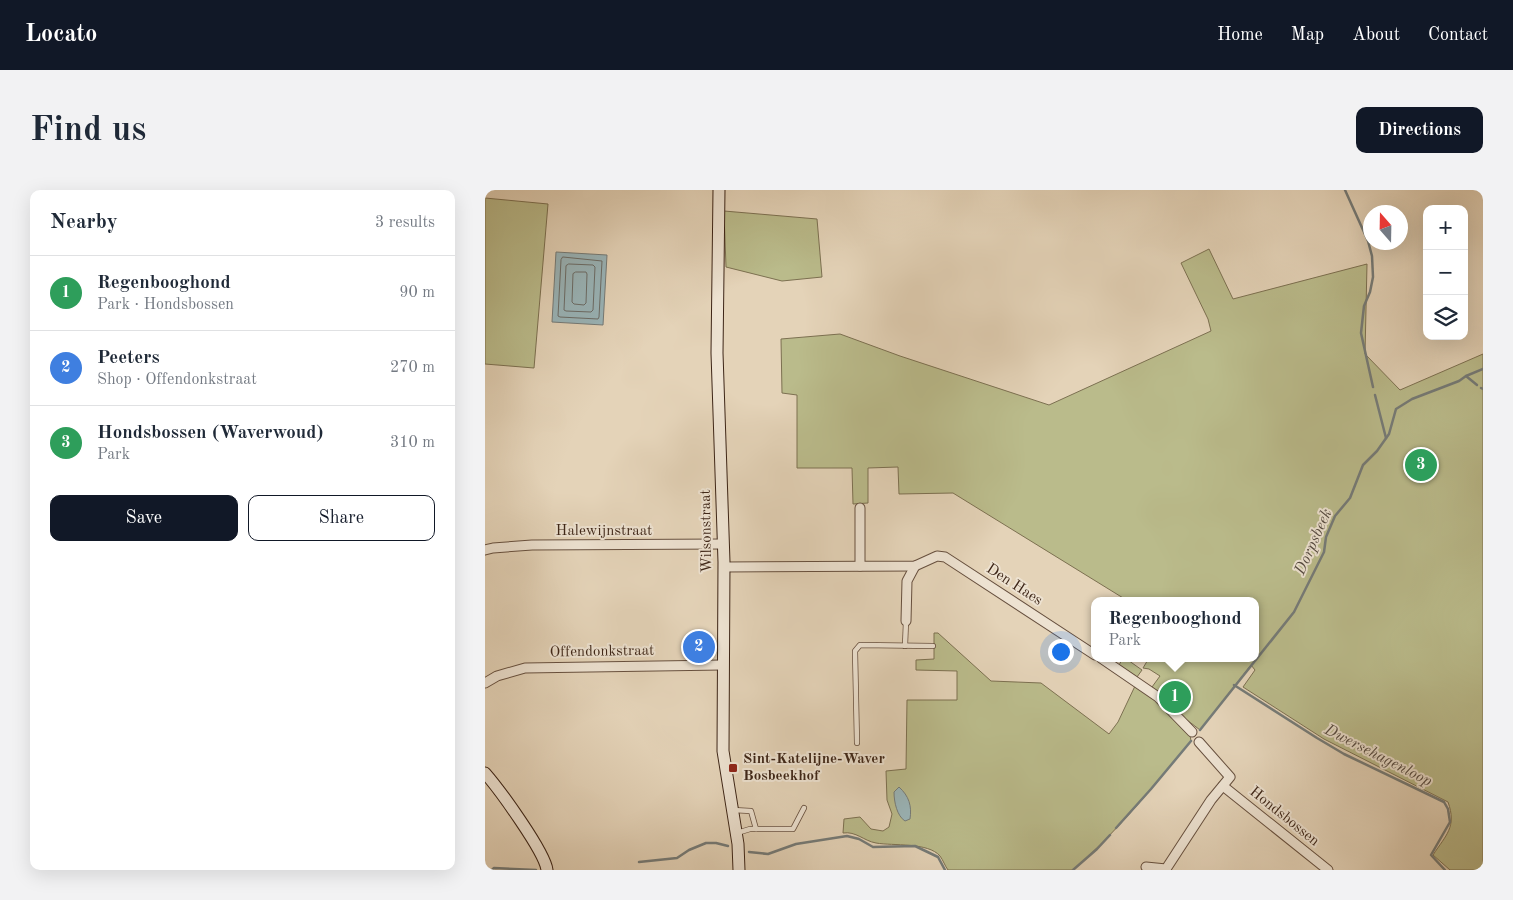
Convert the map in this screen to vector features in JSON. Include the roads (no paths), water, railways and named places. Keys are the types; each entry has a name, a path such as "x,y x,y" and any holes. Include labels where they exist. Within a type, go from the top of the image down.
{"street":[{"name":"Wilsonstraat","path":"719,190 717,353 724,567 723,751 736,833 739,870"},
{"path":"859,508 860,566"},
{"name":"Halewijnstraat","path":"485,550 532,545 723,544"},
{"name":"Den Haes","path":"724,567 915,566 937,556 945,557 1091,652"},
{"path":"906,621 907,581 915,566"},
{"path":"1107,662 1165,704 1192,732"},
{"name":"Offendonkstraat","path":"485,683 497,676 525,668 722,665"},
{"path":"1146,867 1166,869 1211,800 1230,777 1199,742"},
{"path":"485,773 536,845 547,865 547,870"},
{"name":"Hondsbossen","path":"1223,786 1328,870"}],"lane":[{"path":"905,646 906,621"},
{"path":"857,744 855,651 857,647 860,645 933,646"},
{"path":"736,833 750,830 793,829 804,808"},
{"path":"732,810 751,811 756,830"}],"water":[{"path":"556,252 607,255 603,325 552,322"},
{"path":"899,787 905,794 911,810 910,819 905,821 898,812 895,800 894,792"}],"waterway":[{"path":"1345,190 1368,241 1372,256 1373,277 1370,292 1364,306 1361,333 1373,387"},
{"name":"Dorpsbeek","path":"1259,656 1294,612 1324,552 1326,537 1335,516 1350,498 1363,465 1377,451 1389,434 1396,409 1412,399 1459,381 1483,369"},
{"path":"1466,376 1477,385"},
{"path":"1375,395 1386,438"},
{"name":"Dorpsbeek","path":"1200,730 1254,662"},
{"name":"Dwersehagenloop","path":"1234,685 1344,754 1444,802 1448,809 1450,822 1431,855 1445,870"},
{"name":"Dorpsbeek","path":"1116,828 1191,741"},
{"name":"Dorpsbeek","path":"1073,870 1110,835"},
{"name":"Dorpsbeek","path":"749,852 768,854 796,844 847,836 859,839 873,847 915,846 938,857 945,870"},
{"name":"Dorpsbeek","path":"639,862 677,858 689,850 706,843 728,846"},
{"name":"Dorpsbeek","path":"492,870 494,868 536,870"}],"place":[{"name":"Hondsbossen (Waverwoud)","path":"1421,465"},
{"name":"Peeters","path":"699,647"},
{"name":"Regenbooghond","path":"1175,697"},
{"name":"Sint-Katelijne-Waver Bosbeekhof","path":"733,768"}]}
